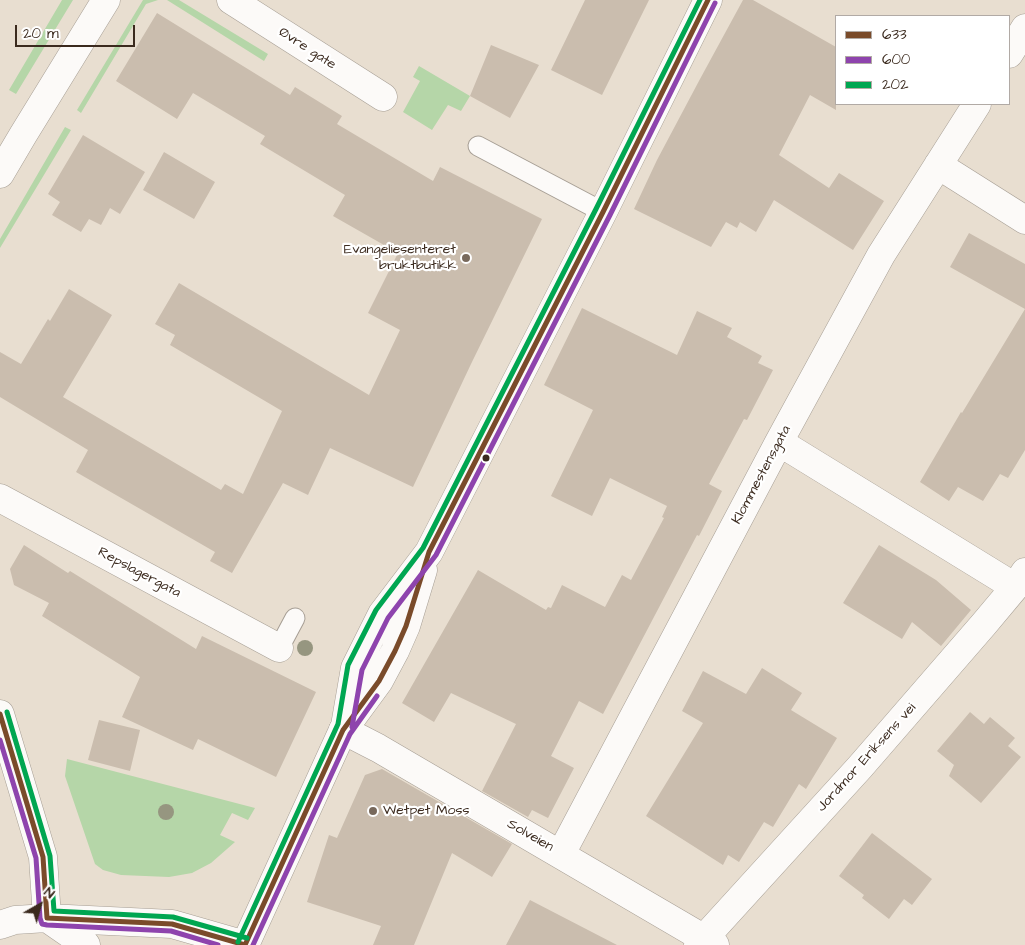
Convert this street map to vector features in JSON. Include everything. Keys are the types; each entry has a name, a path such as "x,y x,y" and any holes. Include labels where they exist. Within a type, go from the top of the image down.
{"street":[{"path":"0,174 106,0"},
{"name":"Øvre gate","path":"231,0 383,97"},
{"path":"0,925 15,920 47,918 172,924 245,945 344,728 355,668 382,614 429,552 603,212 708,0"},
{"path":"1010,52 1025,28"},
{"name":"Klommestensgata","path":"561,854 779,442 881,255 976,105"},
{"path":"938,165 1025,220"},
{"path":"779,442 1020,580"},
{"name":"Repslagergata","path":"0,498 278,648"},
{"name":"Jordmor Eriksens vei","path":"706,943 1020,580"},
{"path":"0,714 42,857 47,918"},
{"name":"Solveien","path":"344,728 561,854 706,943"},
{"path":"47,918 86,945"}],"lane":[{"path":"478,146 603,212"},
{"path":"278,648 295,618"}],"green space":[{"path":"62,0 73,0 16,94 9,90"},
{"path":"143,0 158,0 146,4 81,113 77,110"},
{"path":"167,0 179,0 268,54 264,61"},
{"path":"419,66 470,96 461,111 448,105 432,130 403,112 420,81 413,77"},
{"path":"65,127 71,130 0,248 0,239"},
{"path":"67,759 255,808 248,820 232,813 220,835 235,842 211,863 192,873 169,877 121,875 103,870 95,864 65,776"}],"building":[{"path":"585,0 649,0 602,95 551,70"},
{"path":"743,0 753,0 835,46 836,110 810,95 779,155 829,188 839,173 884,201 853,250 774,200 756,232 740,222 737,228 726,222 711,247 634,209 657,160"},
{"path":"157,13 290,95 295,87 342,116 337,124 433,181 440,167 542,219 413,487 330,448 308,495 283,483 232,573 210,561 215,552 76,472 88,450 0,397 0,352 21,364 48,319 50,321 69,289 112,315 63,397 221,490 225,484 243,494 282,411 170,345 175,335 155,324 179,283 369,395 400,330 368,313 398,253 333,216 345,195 260,144 265,136 193,93 177,119 116,81"},
{"path":"491,45 539,65 510,118 470,96"},
{"path":"83,135 145,172 120,214 110,208 101,225 89,219 81,232 52,215 60,202 48,194"},
{"path":"164,152 215,182 194,219 143,190"},
{"path":"969,233 1025,264 1025,309 950,267"},
{"path":"582,308 677,355 697,311 732,328 727,337 762,356 758,363 773,370 747,420 744,419 709,484 722,491 603,714 579,701 551,756 574,768 548,818 532,810 528,817 482,791 516,724 451,693 434,722 402,703 478,570 546,610 548,607 551,608 562,585 605,607 622,575 631,580 664,518 662,517 667,506 610,478 592,516 551,496 593,410 544,385"},
{"path":"1025,309 1025,450 1008,478 1000,474 983,501 958,487 949,501 920,482"},
{"path":"24,545 68,573 70,571 196,649 202,636 316,692 276,777 198,739 193,750 122,717 140,677 42,616 49,603 14,585 10,569"},
{"path":"879,545 936,580 971,610 941,646 912,622 902,639 843,603"},
{"path":"762,668 802,693 791,710 837,738 806,789 799,784 773,827 764,822 739,862 728,855 723,865 646,816 703,723 682,711 703,671 746,694"},
{"path":"970,712 984,724 990,717 1015,738 1008,746 1021,757 981,803 949,776 954,765 937,751"},
{"path":"99,720 140,730 130,771 88,760"},
{"path":"382,769 512,844 492,877 452,853 414,945 373,945 381,926 307,902 329,835 337,838 365,775"},
{"path":"872,833 932,879 912,905 904,899 889,919 862,898 864,895 839,876"},
{"path":"530,900 617,945 506,945"}],"transit line":[{"name":"202","path":"238,942 338,724 348,665 376,610 423,548 700,0"},
{"name":"633","path":"245,945 343,730 379,681 395,651 406,626 429,552 603,212 708,0"},
{"name":"600","path":"352,727 362,670 388,618 436,555 610,215 715,3"},
{"name":"600","path":"253,945 350,734 377,696"},
{"name":"202","path":"7,712 50,856 54,911 173,917 247,938"},
{"name":"633","path":"0,714 43,857 47,918"},
{"name":"600","path":"0,740 36,858 42,924 171,931 218,945"},
{"name":"633","path":"47,918 172,924 245,945"}],"place":[{"name":"Evangeliesenteret bruktbutikk","path":"466,258"},
{"name":"Wetpet Moss","path":"373,811"}]}
